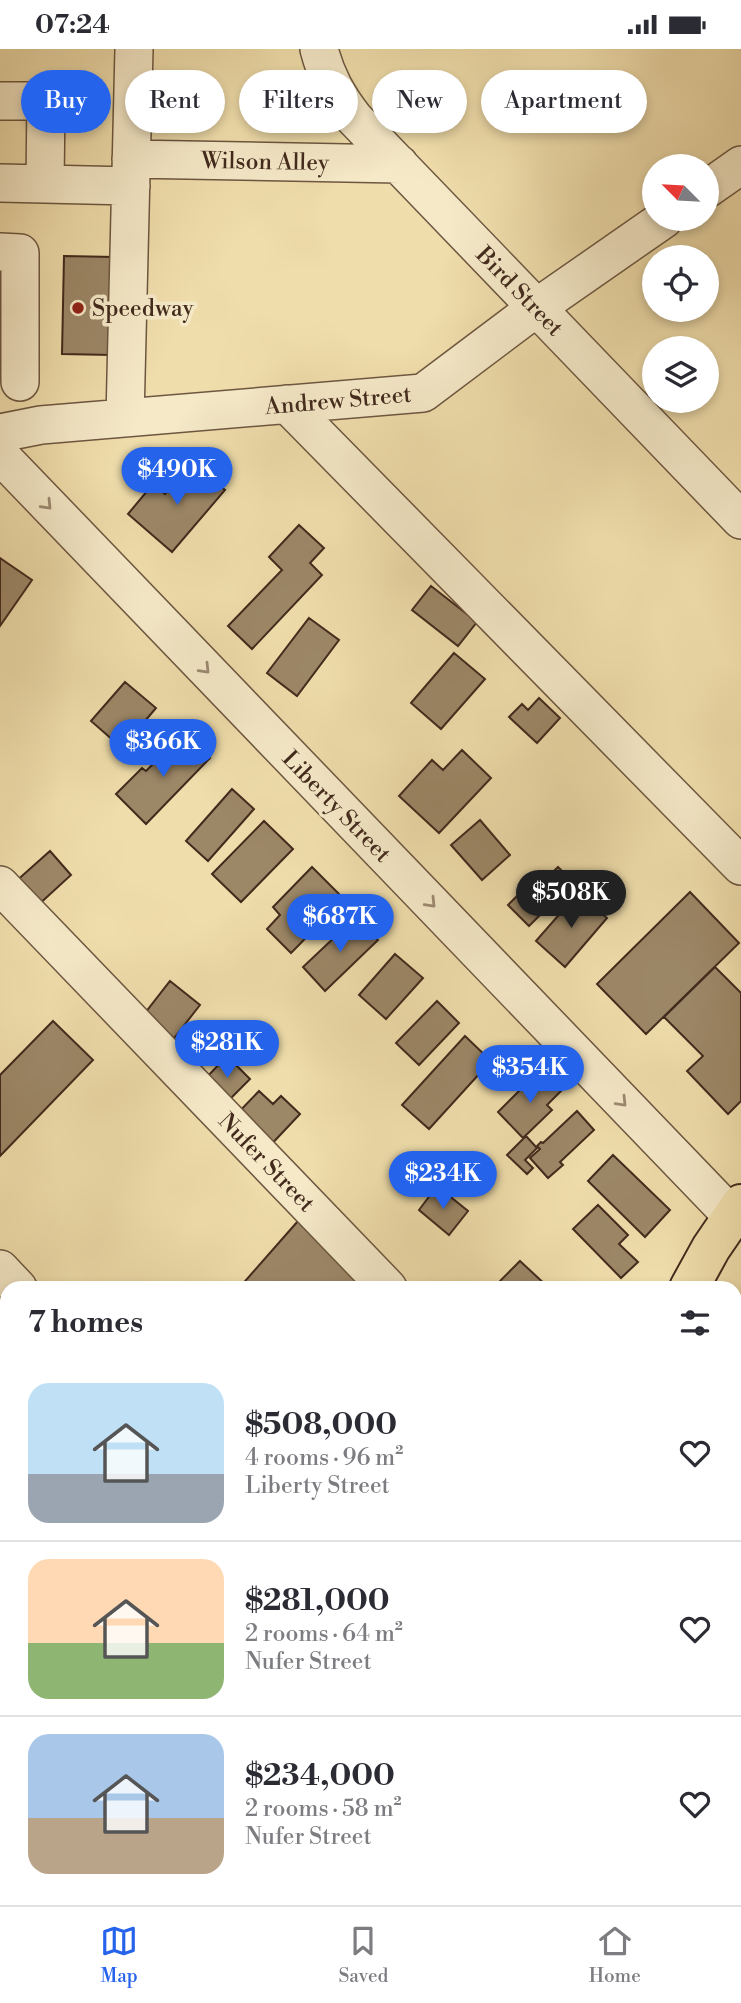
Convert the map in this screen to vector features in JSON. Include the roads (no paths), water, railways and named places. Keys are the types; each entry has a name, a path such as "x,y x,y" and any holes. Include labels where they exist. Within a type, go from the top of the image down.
{"main road":[{"path":"693,1281 736,1210"}],"street":[{"path":"125,418 134,49"},
{"name":"Bird Street","path":"319,49 323,67 335,94 354,118 741,520"},
{"path":"0,101 46,101 45,184"},
{"name":"Wilson Alley","path":"0,183 45,184 131,172 399,163"},
{"path":"719,181 741,165"},
{"name":"Andrew Street","path":"0,433 41,425 423,393 536,308 647,231"},
{"path":"0,252 20,253 10,382 38,404 41,425"},
{"path":"287,404 741,866"},
{"name":"Liberty Street","path":"0,455 736,1210"},
{"name":"Nufer Street","path":"0,885 380,1281"}],"place":[{"name":"Speedway","path":"78,308"}]}
